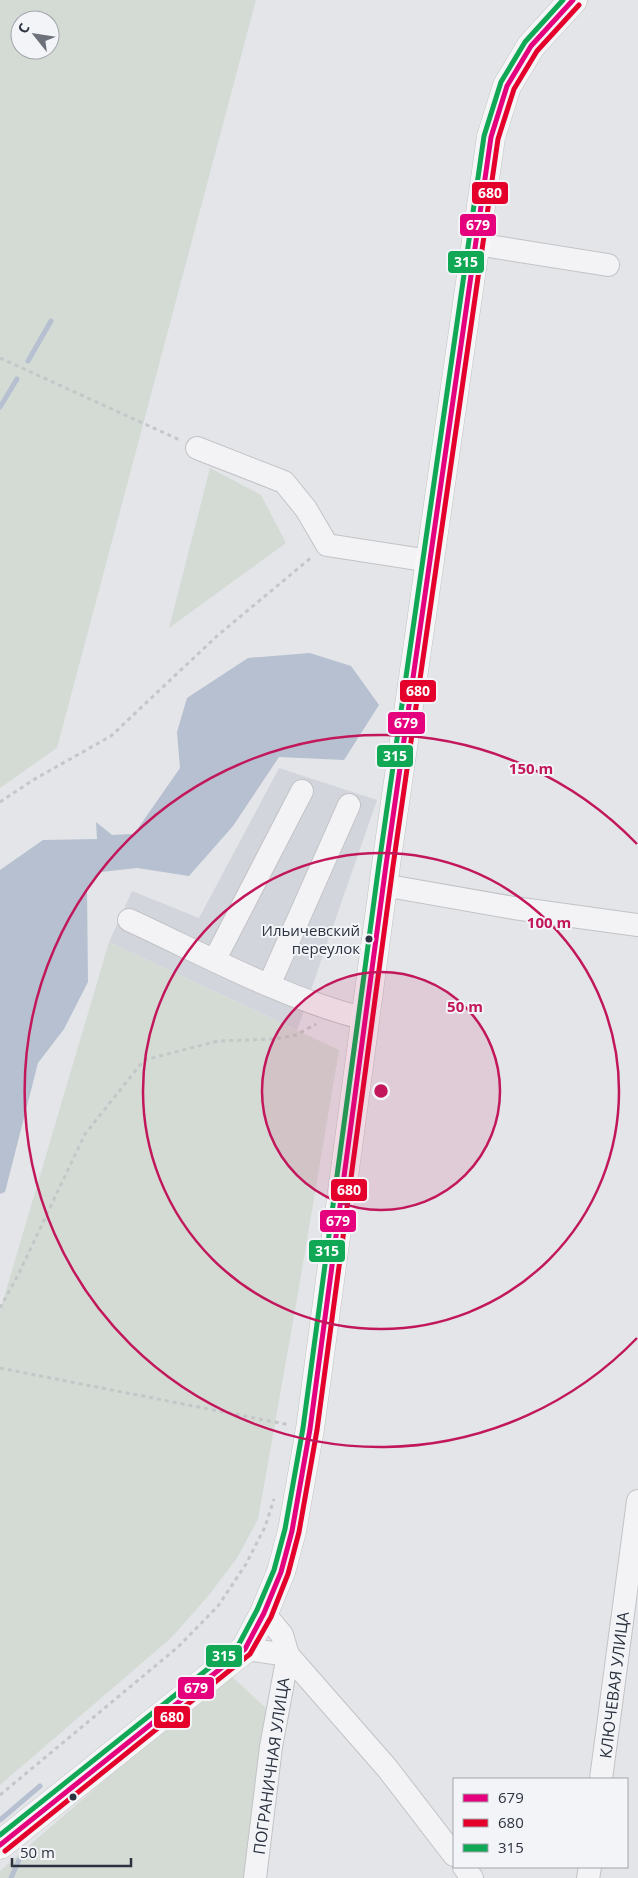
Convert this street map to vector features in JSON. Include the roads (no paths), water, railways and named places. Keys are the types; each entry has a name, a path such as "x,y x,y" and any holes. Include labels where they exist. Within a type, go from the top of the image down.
{"main road":[{"path":"0,1845 245,1649 264,1613 280,1572 292,1532 294,1429 365,1019 491,137 507,86 531,46 573,0"}],"street":[{"path":"476,244 608,265"},
{"path":"197,448 284,482 306,509 326,545 430,561"},
{"path":"215,960 302,791"},
{"path":"270,985 349,805"},
{"path":"383,885 514,908 638,925"},
{"path":"129,920 303,1000 365,1019"},
{"name":"КЛЮЧЕВАЯ УЛИЦА","path":"601,1778 634,1553 638,1501"},
{"path":"264,1613 282,1635 288,1655 388,1768 453,1854"},
{"path":"245,1649 288,1655"},
{"name":"ПОГРАНИЧНАЯ УЛИЦА","path":"255,1878 271,1747 288,1655"}],"water":[{"path":"310,653 351,666 379,705 344,760 279,757 233,826 189,876 137,868 101,872 87,889 88,982 64,1029 38,1063 5,1192 0,1194 0,870 43,840 97,839 96,822 112,835 134,834 180,768 177,732 187,698 248,658"}],"waterway":[{"path":"28,361 51,321"},
{"path":"0,407 17,379"},
{"path":"0,1820 40,1786"},
{"path":"11,1878 19,1860"}],"place":[{"name":"Ильичевский переулок","path":"369,939"}]}
